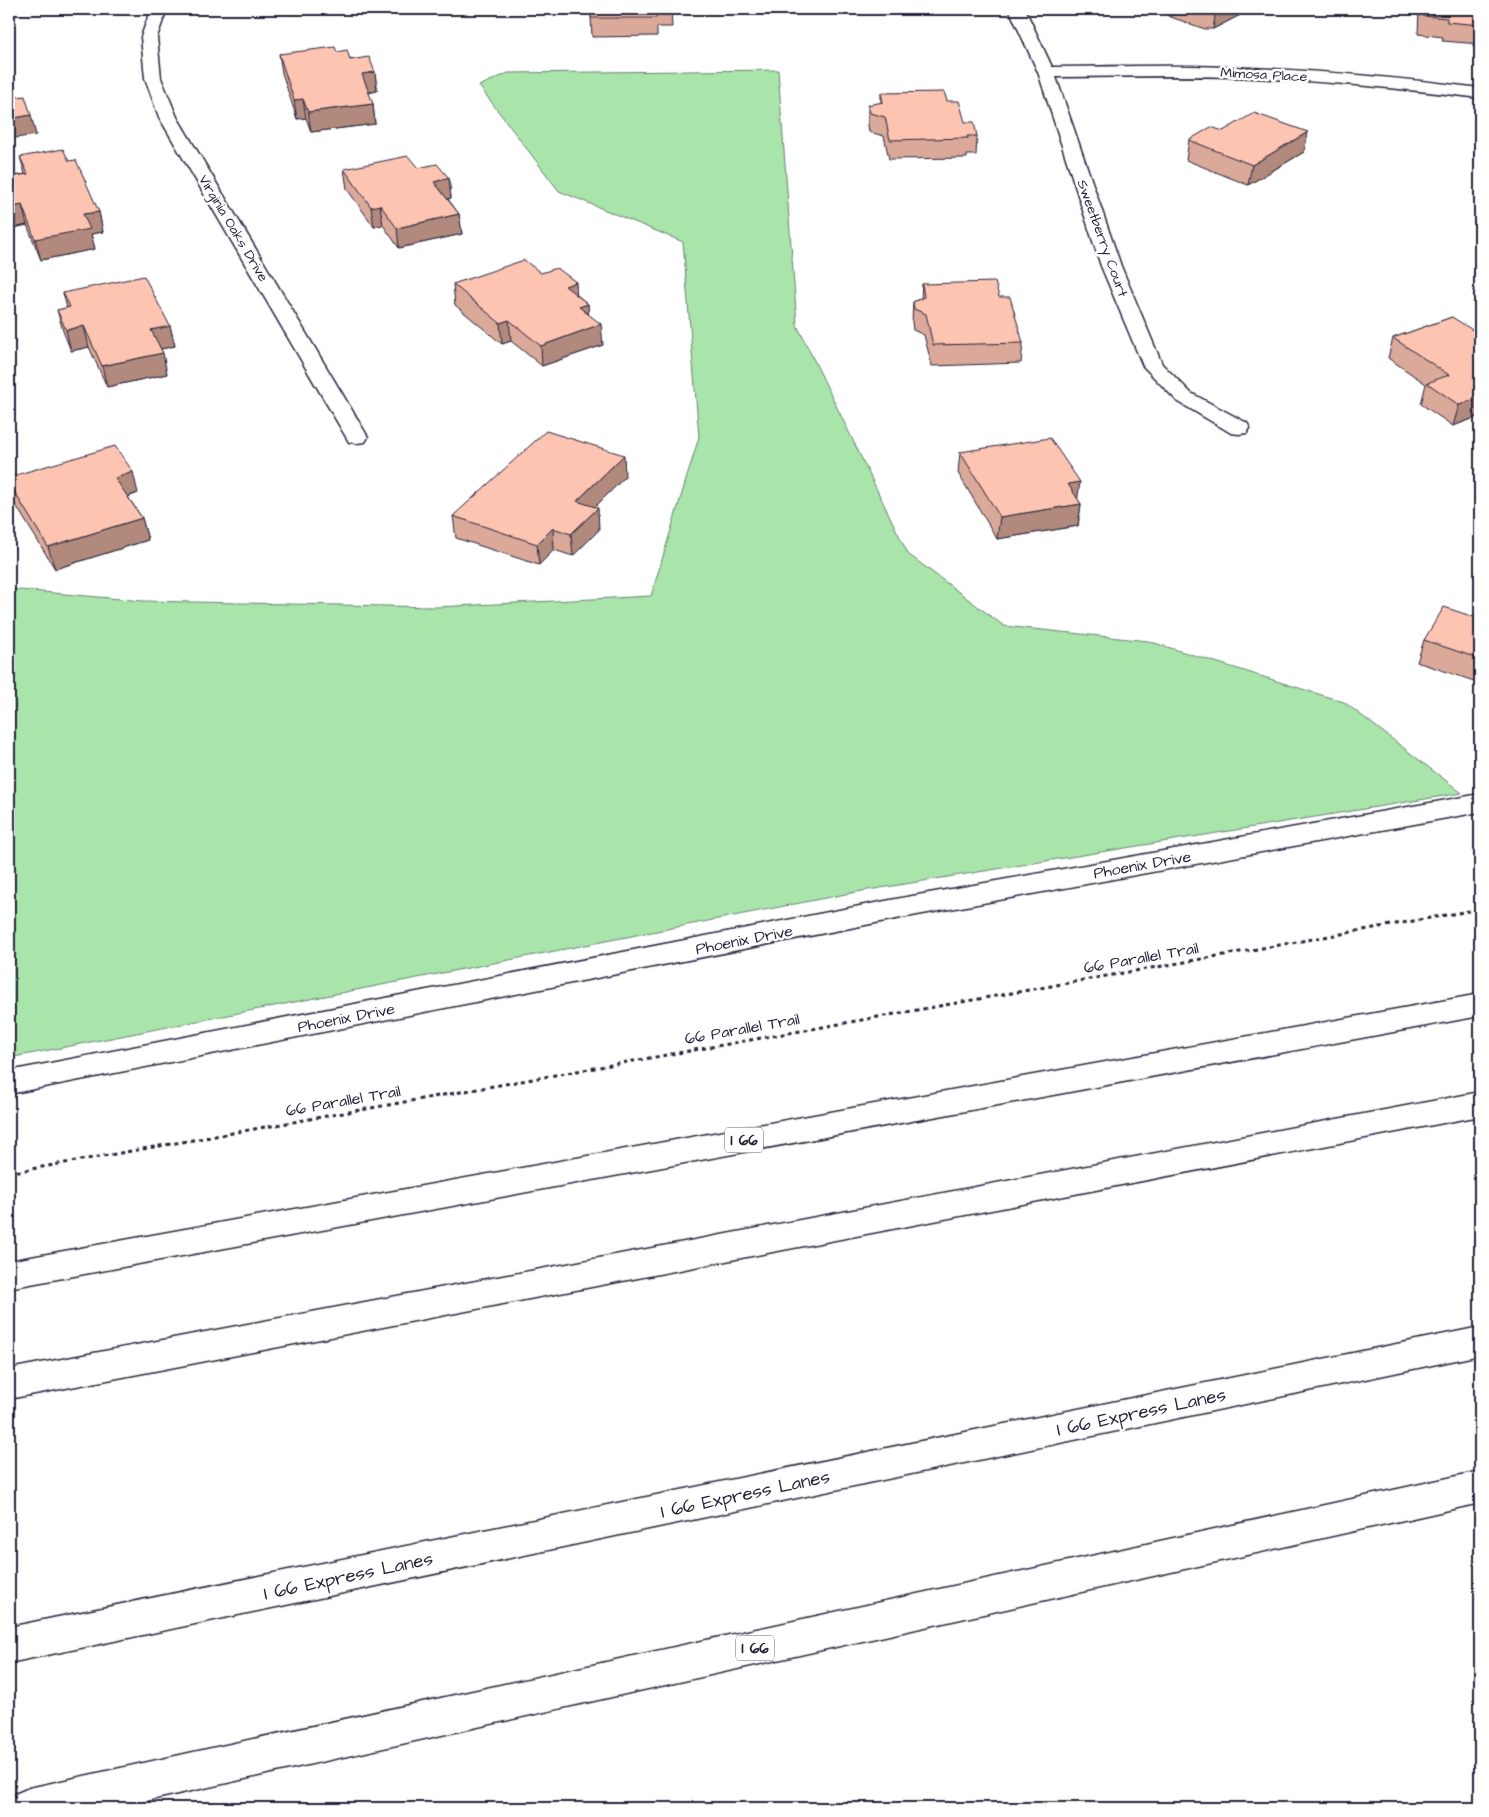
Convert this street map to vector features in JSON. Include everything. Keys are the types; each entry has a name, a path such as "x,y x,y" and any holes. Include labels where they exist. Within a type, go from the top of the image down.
{"main road":[{"name":"Virginia Oaks Drive","path":"160,9 149,38 153,78 168,117 357,437"},
{"name":"Sweetberry Court","path":"1017,9 1046,72 1111,266 1153,366 1184,397 1239,428"},
{"name":"Mimosa Place","path":"1046,72 1192,71 1283,74 1393,82 1480,93"},
{"name":"Phoenix Drive","path":"9,1083 901,908 1480,803"},
{"name":"I 66","path":"9,1275 1480,1005"},
{"path":"9,1384 1480,1104"},
{"name":"I 66 Express Lanes","path":"9,1645 1480,1341"},
{"name":"I 66","path":"29,1808 1480,1486"}],"path":[{"name":"66 Parallel Trail","path":"9,1173 1480,909"}],"green space":[{"path":"778,70 797,325 908,554 1004,626 1148,641 1344,702 1462,793 856,892 9,1058 9,589 143,601 437,607 651,596 699,437 683,242 559,191 479,86 508,73"}],"building":[{"path":"592,9 656,9 656,18 591,18"},
{"path":"1203,9 1219,9 1208,11"},
{"path":"1423,9 1480,9 1480,25 1447,22 1447,18 1423,16"},
{"path":"335,47 337,52 347,50 350,60 369,57 375,72 362,74 373,104 308,112 303,99 294,100 279,54"},
{"path":"944,92 947,101 959,101 965,122 974,122 977,136 967,136 968,138 890,140 885,117 870,113 868,105 883,102 881,93"},
{"path":"25,96 31,115 9,119 9,98"},
{"path":"1254,113 1308,132 1252,165 1189,140 1211,127 1223,131"},
{"path":"63,149 69,161 76,160 99,212 83,214 90,229 35,239 22,205 9,208 9,177 28,174 20,157"},
{"path":"408,156 418,168 437,164 449,178 434,182 459,214 397,228 380,205 371,207 344,169"},
{"path":"524,260 541,273 557,268 576,282 565,286 588,304 579,307 601,324 541,346 509,320 500,323 453,284"},
{"path":"144,276 170,326 151,330 163,353 102,366 84,326 66,330 57,310 70,307 63,293"},
{"path":"995,282 999,297 1010,297 1023,343 933,345 926,314 914,309 913,302 924,297 922,284"},
{"path":"1452,317 1474,331 1480,329 1480,397 1459,405 1427,383 1449,375 1393,338"},
{"path":"546,431 624,455 577,501 598,508 571,534 553,528 537,544 453,516"},
{"path":"1050,438 1080,482 1068,484 1081,504 1000,517 960,452"},
{"path":"115,446 133,472 115,478 142,518 48,547 9,483 9,477"},
{"path":"1444,607 1480,619 1480,659 1424,640"}]}
